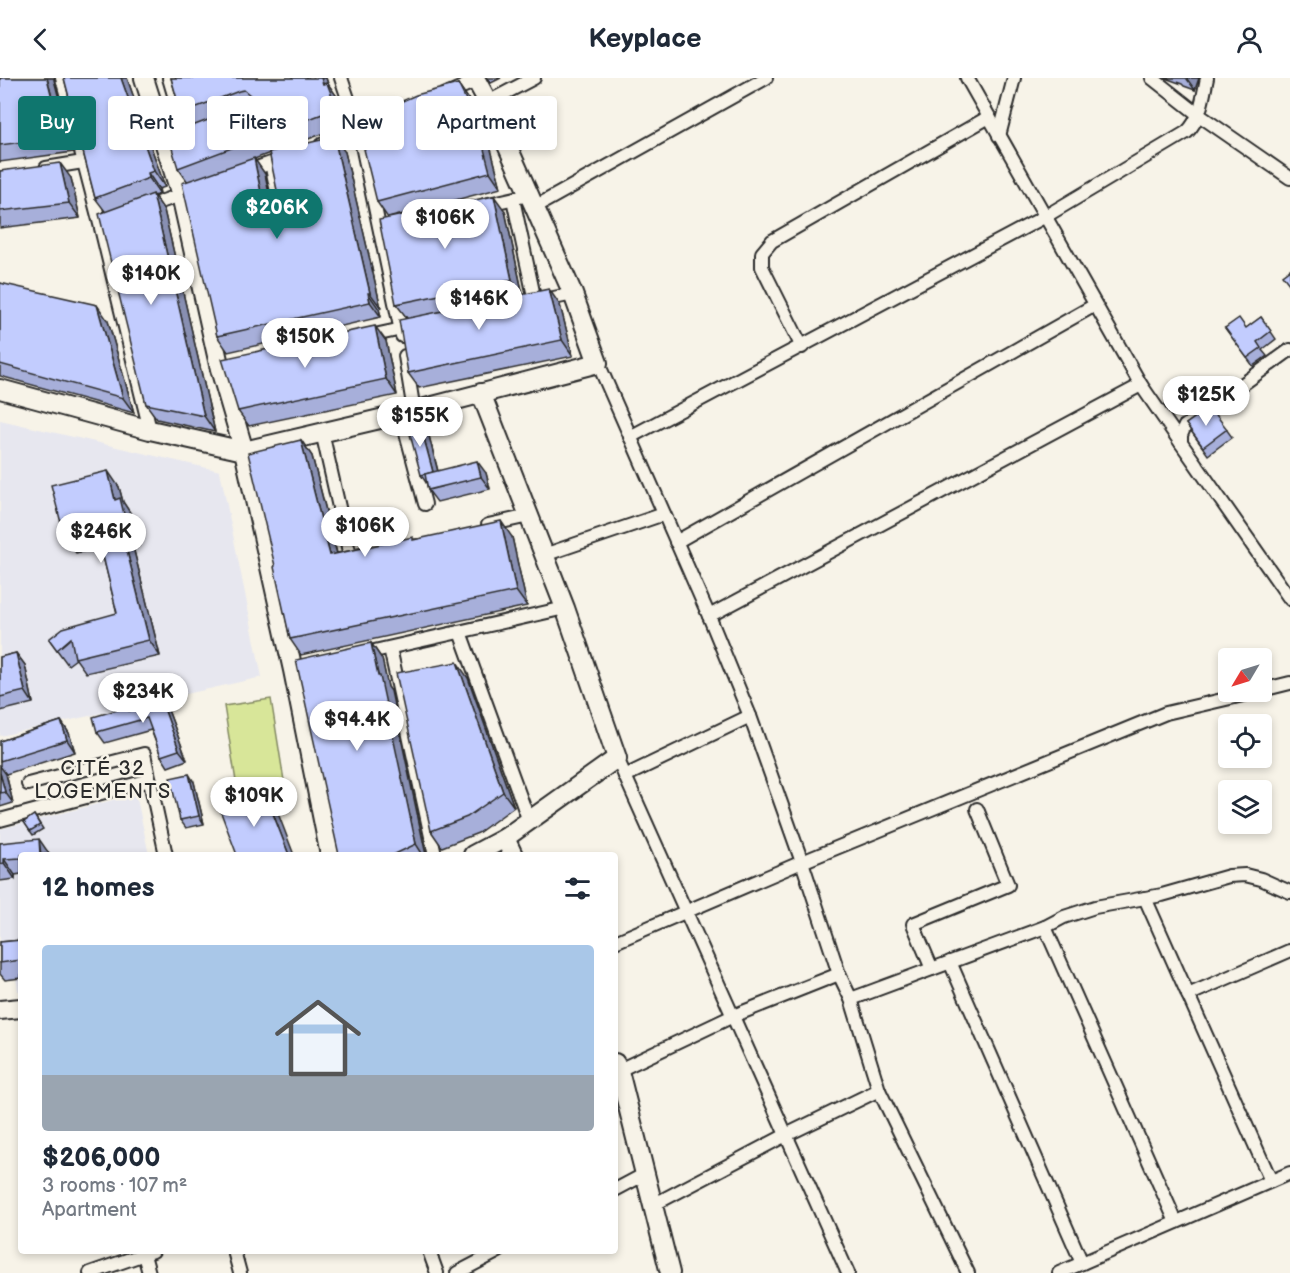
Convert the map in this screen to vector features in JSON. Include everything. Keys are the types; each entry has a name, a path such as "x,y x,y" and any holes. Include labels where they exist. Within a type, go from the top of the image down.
{"street":[{"path":"62,78 83,162 105,222 150,430"},
{"path":"144,78 186,193 244,451 298,669 329,852"},
{"path":"169,78 187,139 198,135"},
{"path":"341,78 347,96"},
{"path":"500,96 534,78"},
{"path":"468,209 526,200 766,78"},
{"path":"967,78 1141,385 1290,599"},
{"path":"999,136 1014,78"},
{"path":"1152,78 1199,115 1290,178"},
{"path":"630,437 1046,216 1187,132 1199,115 1207,78"},
{"path":"404,112 476,80 485,96"},
{"path":"802,346 762,267 762,253 772,241 988,117"},
{"path":"315,147 320,145"},
{"path":"364,150 385,227 401,329 408,412 424,504"},
{"path":"507,150 526,200 573,294 598,363 709,616 750,716 839,974 851,999 879,1089 968,1273"},
{"path":"237,175 293,155"},
{"path":"31,170 83,162"},
{"path":"271,163 285,231"},
{"path":"130,213 186,193"},
{"path":"526,200 529,303 573,294"},
{"path":"676,542 1095,305"},
{"path":"356,339 423,324"},
{"path":"1181,443 1181,435 1185,426 1290,350"},
{"path":"0,389 150,430 244,451 598,363"},
{"path":"709,616 1141,385"},
{"path":"480,393 565,608 617,758 848,1273"},
{"path":"322,432 350,556 372,551"},
{"path":"544,555 664,514"},
{"path":"473,529 529,516"},
{"path":"346,658 565,608"},
{"path":"460,632 529,822"},
{"path":"390,648 434,852"},
{"path":"1272,688 1290,683"},
{"path":"618,941 685,910 1166,713 1218,701"},
{"path":"625,776 750,716"},
{"path":"28,784 144,754 165,852"},
{"path":"479,852 529,822 617,758"},
{"path":"0,820 150,780"},
{"path":"932,969 913,924 1008,885 976,809"},
{"path":"505,838 512,852"},
{"path":"851,999 1095,907 1161,895 1229,876 1245,875 1290,892"},
{"path":"1145,898 1271,1181"},
{"path":"1045,927 1176,1222"},
{"path":"1188,995 1289,951"},
{"path":"950,962 1082,1263"},
{"path":"618,1068 733,1016 839,974"},
{"path":"0,1010 18,1008"},
{"path":"618,1076 670,1273"},
{"path":"653,1205 879,1089"},
{"path":"1059,1273 1290,1173"},
{"path":"618,1188 645,1174"},
{"path":"90,1273 141,1254"},
{"path":"146,1254 149,1273"},
{"path":"235,1254 240,1273"},
{"path":"430,1254 436,1273"},
{"path":"457,1273 493,1254"}],"shaded area":[{"path":"0,420 220,471 262,677 0,736"},
{"path":"136,794 148,852 18,852 18,991 16,978 5,980 4,973 0,974 0,829"}],"green space":[{"path":"271,699 285,787 238,794 224,706"}],"building":[{"path":"0,78 47,78 52,96 18,96 18,143 0,145"},
{"path":"64,78 121,78 127,96 108,96 108,150 147,150 154,171 148,173 149,178 95,198 83,150 96,150 96,96 69,96"},
{"path":"171,78 321,78 323,84 327,83 332,96 320,96 320,115 308,119 308,96 250,96 244,90 226,96 207,96 207,103 195,108 195,96 176,96"},
{"path":"458,84 464,96 416,96 416,150 484,150 490,172 377,202 364,150 404,150 404,100 416,95"},
{"path":"207,120 207,150 226,150 178,168 172,150 195,150 195,125"},
{"path":"320,140 320,150 337,150 370,293 368,293 370,302 217,336 182,183 254,158 266,217 271,223 276,223 282,218 282,214 269,152 308,150 308,143"},
{"path":"60,163 69,203 0,211 0,171"},
{"path":"153,194 204,416 146,404 99,214"},
{"path":"494,196 512,280 396,304 379,220"},
{"path":"1290,269 1290,285 1282,275"},
{"path":"0,283 97,305 123,398 0,364"},
{"path":"549,289 562,340 408,373 399,320"},
{"path":"1261,317 1271,331 1257,342 1261,348 1247,358 1225,328 1239,318 1246,328"},
{"path":"375,326 386,379 238,411 222,359"},
{"path":"1210,407 1227,429 1203,447 1186,424"},
{"path":"419,420 433,472 421,475 407,423"},
{"path":"301,440 330,555 501,521 516,591 290,639 248,453"},
{"path":"477,461 481,477 428,490 425,474"},
{"path":"108,471 115,500 120,498 128,530 122,531 149,640 75,658 71,638 57,650 49,639 63,628 117,613 98,536 94,536 93,531 65,538 51,485"},
{"path":"371,643 416,844 399,852 338,852 296,660"},
{"path":"16,653 25,691 0,697 0,657"},
{"path":"457,662 503,792 467,817 431,831 396,673"},
{"path":"161,700 179,750 161,756 147,718 97,732 93,717 127,707 129,711"},
{"path":"61,721 67,740 0,761 0,741"},
{"path":"0,773 5,792 0,793"},
{"path":"189,774 199,816 180,820 170,778"},
{"path":"265,793 288,852 236,852 220,810"},
{"path":"34,815 40,825 30,831 24,822"},
{"path":"39,839 40,852 18,852 18,858 4,859 4,863 0,864 0,843"},
{"path":"18,940 18,960 0,963 0,942"}],"district":[{"name":"CITÉ 32 LOGEMENTS","path":"103,780"}]}
